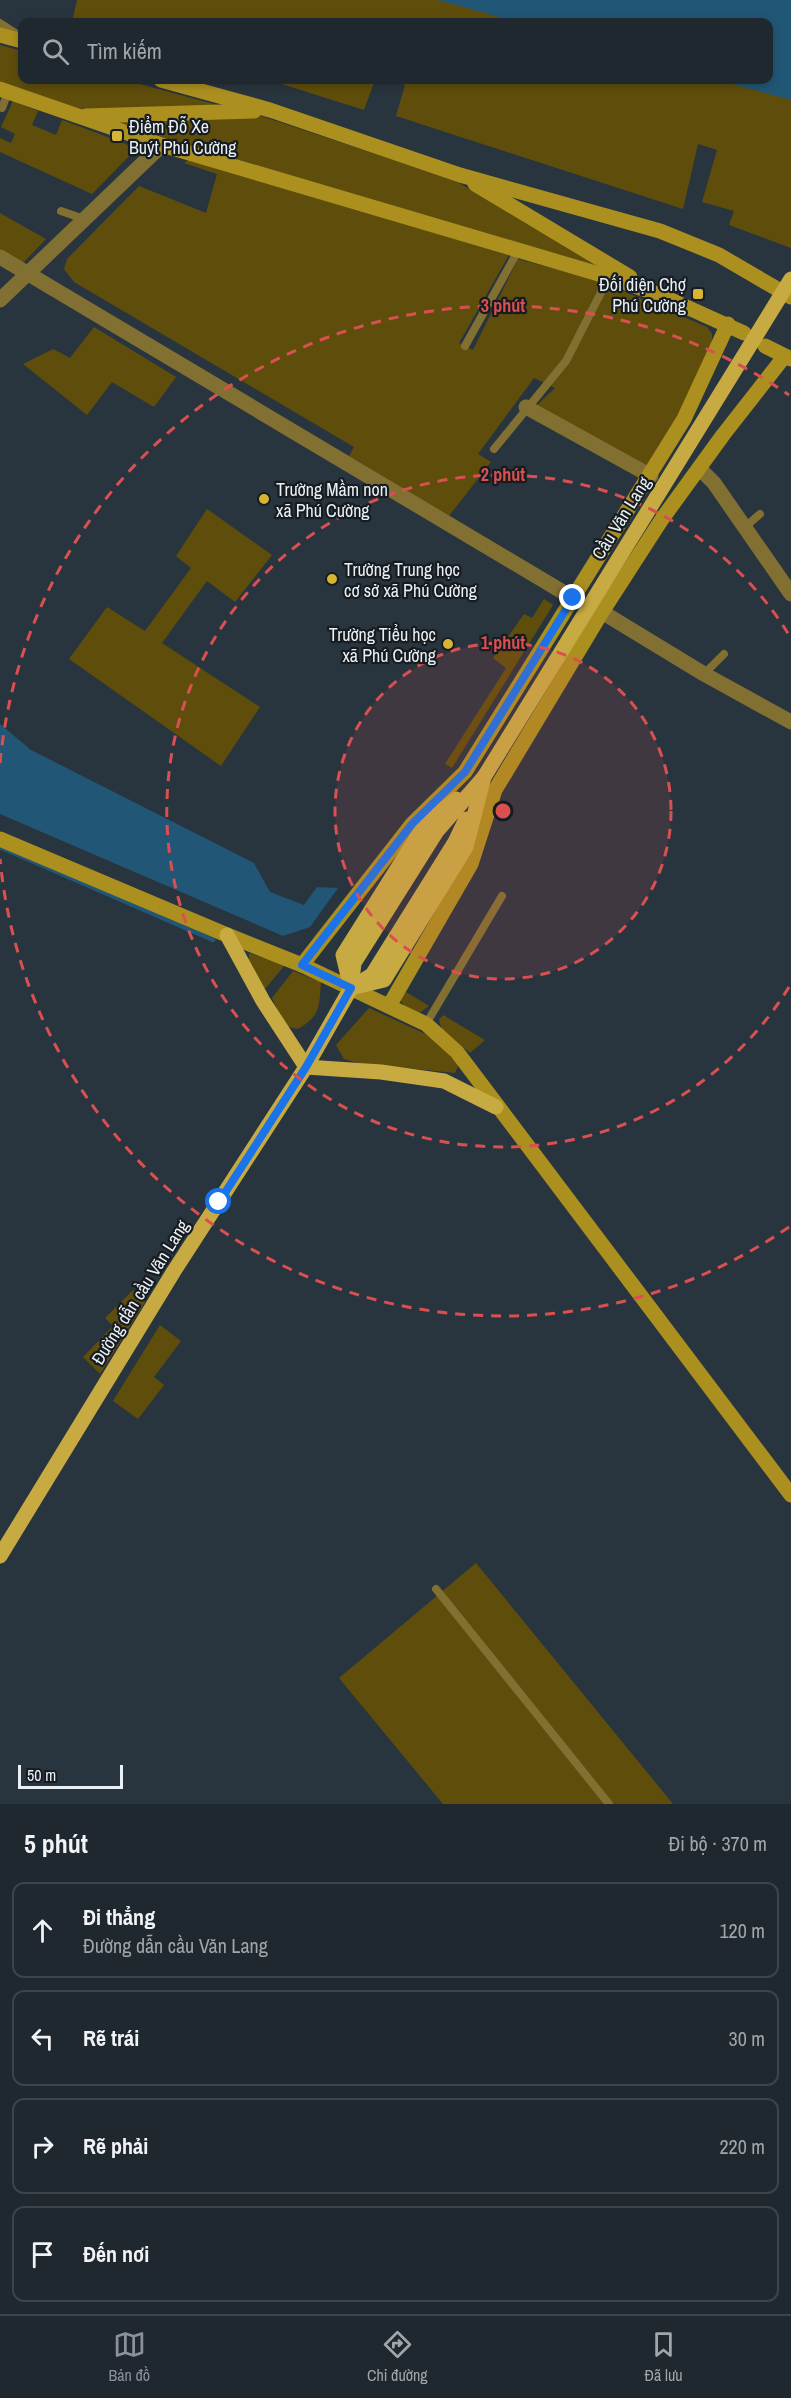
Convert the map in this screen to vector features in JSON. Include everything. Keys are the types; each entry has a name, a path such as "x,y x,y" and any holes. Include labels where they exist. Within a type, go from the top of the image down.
{"main road":[{"path":"0,35 18,38"},
{"path":"176,84 270,110 460,174 660,231 719,255 791,297"},
{"path":"4,90 162,145 182,157 519,249 609,277 660,295 744,333"},
{"path":"74,116 270,110"},
{"path":"460,174 660,295"},
{"name":"Cầu Văn Lang","path":"484,777 791,279"},
{"path":"302,965 412,824 465,772 651,476 684,419 728,324"},
{"path":"389,1006 471,864 495,790 602,612 662,519 699,468 787,358 765,346"},
{"path":"351,988 372,975 407,920 455,842 484,777"},
{"path":"351,988 354,963 437,831 484,777"},
{"path":"0,839 302,965 426,1024 457,1052 496,1107 791,1495"},
{"path":"227,935 263,1001 306,1067 381,1072 444,1081 496,1107"},
{"name":"Đường dẫn cầu Văn Lang","path":"0,1556 174,1271 306,1067 351,988"}],"street":[{"path":"0,300 162,145"},
{"path":"0,257 573,598"},
{"path":"526,407 651,476"},
{"path":"699,468 714,483 791,594"},
{"path":"602,612 704,674 791,722"}],"lane":[{"path":"0,22 18,36"},
{"path":"0,107 2,108 4,90"},
{"path":"61,211 84,219"},
{"path":"465,346 519,249"},
{"path":"494,449 566,360 609,277"},
{"path":"745,527 760,514"},
{"path":"704,674 724,654"},
{"path":"426,1024 502,896"},
{"path":"436,1589 609,1804"}],"shaded area":[{"path":"77,0 791,0 791,248 729,225 734,211 702,202 717,150 698,144 683,209 396,116 405,85 402,84 773,84 773,18 73,18"},
{"path":"0,45 18,50 18,84 140,84 221,106 80,113 0,83"},
{"path":"282,84 374,84 364,110"},
{"path":"13,101 38,111 32,125 56,135 62,120 126,144 134,151 92,194 0,152 0,138 11,143 15,134 1,127"},
{"path":"255,114 454,180 610,271 109,121"},
{"path":"190,159 509,255 459,343 473,350 518,259 597,280 707,327 712,334 712,341 676,423 647,468 535,407 555,388 534,378 478,454 491,462 449,516 349,456 354,447 74,282 64,269 67,259 139,186 206,213 217,174 184,163"},
{"path":"0,213 46,239 23,263 0,250"},
{"path":"94,327 176,377 154,407 112,382 87,415 23,364 53,349 70,358"},
{"path":"207,509 272,555 235,602 207,581 162,643 260,707 221,766 69,659 107,607 145,631 191,568 176,556"},
{"path":"544,599 553,605 452,768 445,764 506,668 493,658 524,614 532,618"},
{"path":"249,953 285,965 265,989 249,965"},
{"path":"293,971 321,982 320,998 315,1015 298,1029 285,1026 272,998"},
{"path":"401,989 429,1006 418,1014 406,1008 399,999"},
{"path":"369,1008 432,1037 459,1064 455,1073 358,1063 344,1059 336,1045"},
{"path":"443,1015 485,1040 470,1053 442,1030 439,1020"},
{"path":"133,1290 145,1302 100,1374 83,1357 113,1326 105,1318"},
{"path":"160,1325 181,1341 154,1377 164,1385 138,1419 113,1401"},
{"path":"476,1563 673,1804 443,1804 339,1678"}],"water":[{"path":"438,0 791,0 791,100 733,84 773,84 773,18 503,18"},
{"path":"0,724 31,750 254,863 270,892 304,905 317,887 338,888 310,927 283,936 0,814"}],"waterway":[{"path":"0,847 213,940"}],"place":[{"name":"Điểm Đỗ Xe Buýt Phú Cường","path":"117,136"},
{"name":"Đối diện Chợ Phú Cường","path":"698,294"},
{"name":"Trường Mầm non xã Phú Cường","path":"264,499"},
{"name":"Trường Trung học cơ sở xã Phú Cường","path":"332,579"},
{"name":"Trường Tiểu học xã Phú Cường","path":"448,644"}],"route":[{"path":"219,1202 306,1067 351,988 302,965 412,824 465,772 573,598"}]}
